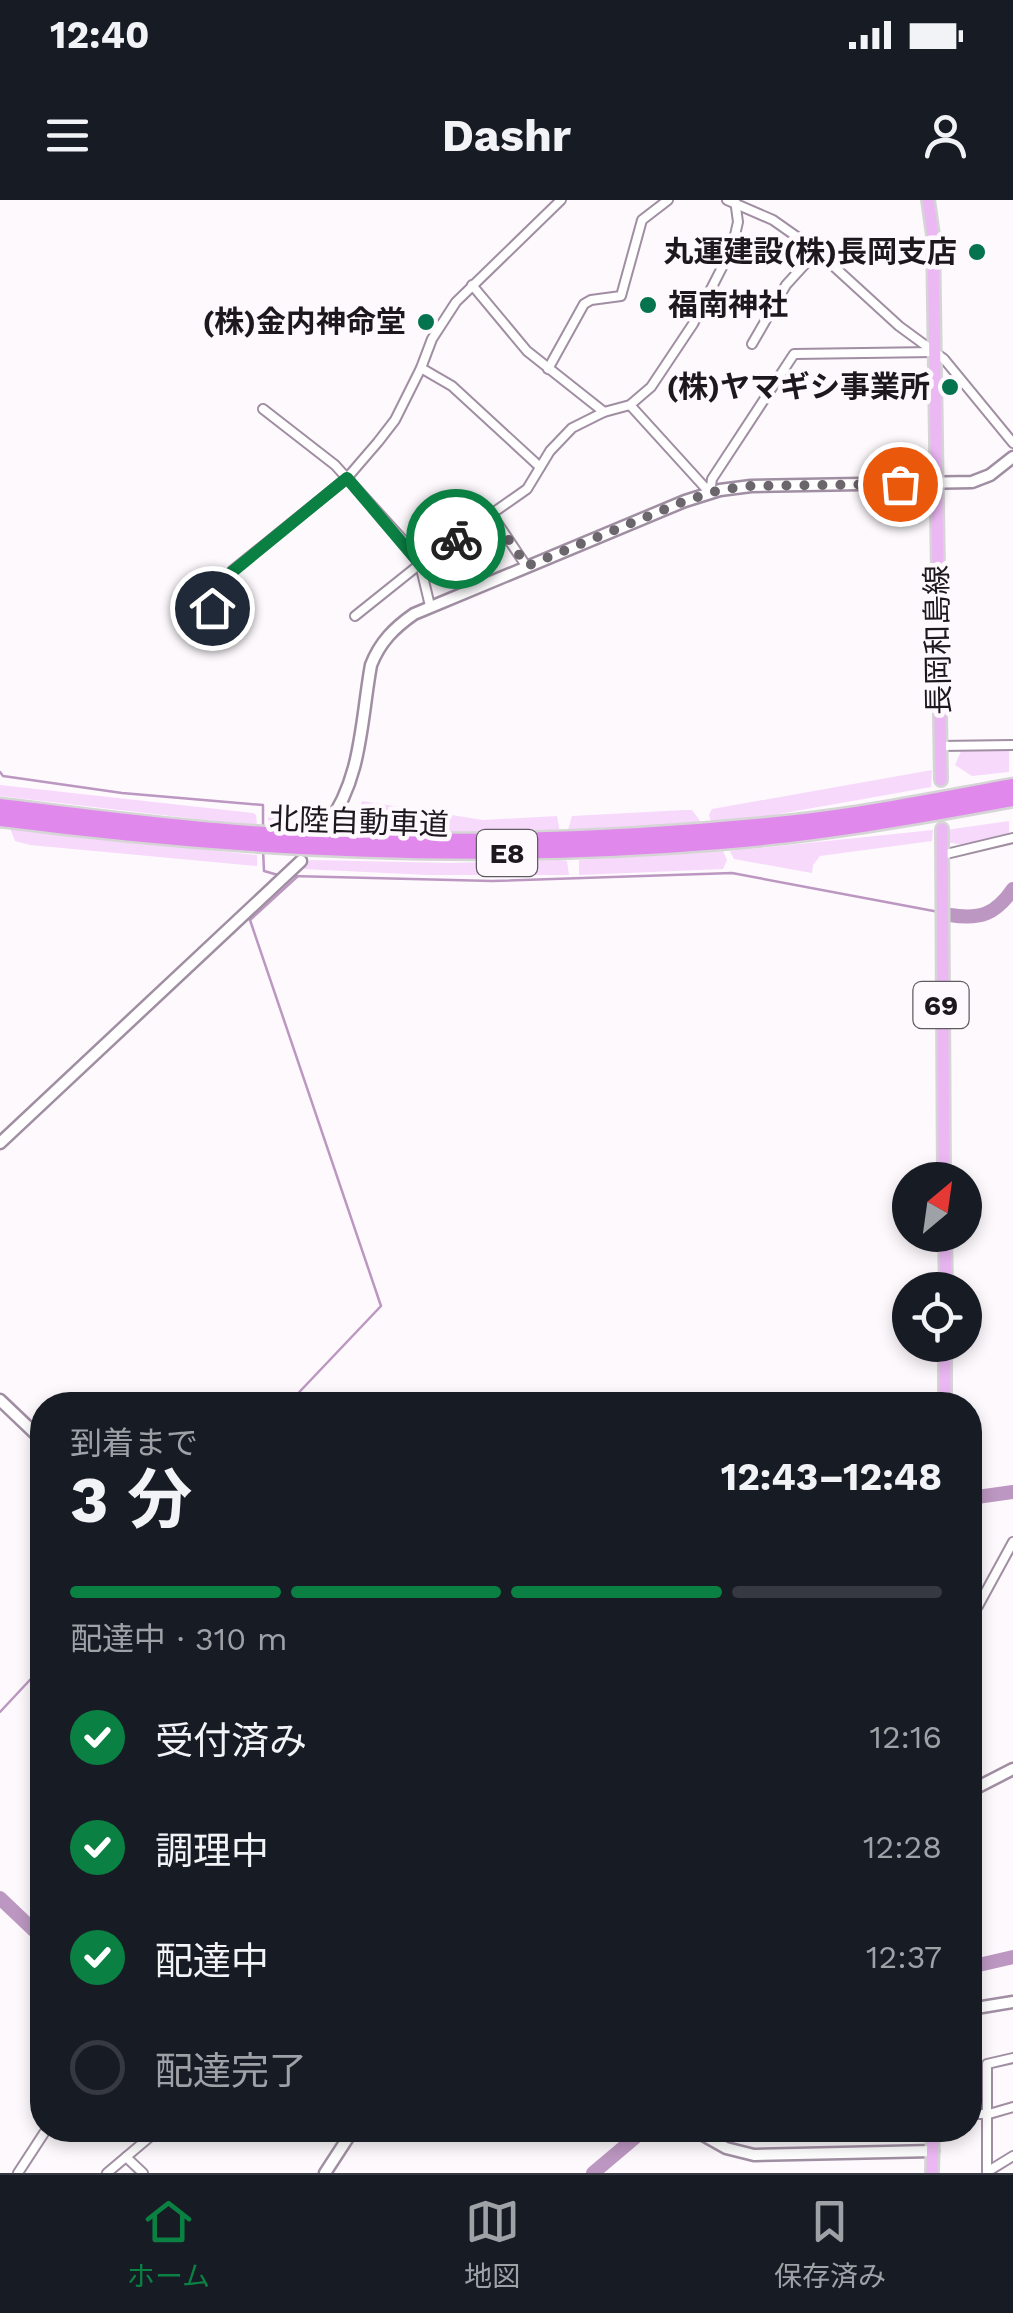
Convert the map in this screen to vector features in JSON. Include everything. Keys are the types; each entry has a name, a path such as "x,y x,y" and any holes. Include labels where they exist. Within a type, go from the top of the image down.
{"highway":[{"name":"北陸自動車道","path":"0,806 264,834 434,840 795,822 1013,786"},
{"name":"北陸自動車道","path":"0,819 287,848 429,854 541,852 796,835 1013,799"}],"main road":[{"name":"長岡和島線","path":"928,200 933,235 941,780"},
{"name":"69","path":"942,829 944,1162"},
{"path":"945,1392 946,1362"},
{"path":"932,2173 933,2142"}],"street":[{"path":"212,608 232,572 347,478 395,420 432,339 462,294 561,200"},
{"path":"548,369 584,304 621,296 642,220 668,200"},
{"path":"732,201 773,220 817,252 934,352 1013,443"},
{"path":"355,616 526,489 550,451 572,428 604,412 630,405 663,373 694,324 736,238 732,201"},
{"path":"752,344 786,285 817,252"},
{"path":"472,285 514,338 604,412"},
{"path":"710,493 712,479 794,354 934,352"},
{"path":"422,368 452,386 540,467"},
{"path":"630,405 710,493"},
{"path":"263,409 347,478 420,564 430,606"},
{"path":"328,825 354,771 377,650 399,625 430,606 710,493 750,486 981,480 1013,457"},
{"path":"492,516 527,566"},
{"path":"940,746 1013,745"},
{"path":"942,855 1013,838"},
{"path":"0,1144 301,861"},
{"path":"0,1400 30,1429"},
{"path":"982,1599 1013,1542"},
{"path":"982,1785 1013,1769"},
{"path":"982,2007 1013,2002"},
{"path":"987,2172 987,2064 1013,2058"},
{"path":"982,2114 1013,2107"},
{"path":"18,2173 38,2142"},
{"path":"107,2173 144,2142"},
{"path":"325,2173 345,2142"},
{"path":"715,2142 754,2154 933,2152"},
{"path":"987,2172 1013,2156"},
{"path":"126,2158 143,2173"}],"shaded area":[{"path":"962,749 1009,750 1009,772 972,776 955,765"},
{"path":"932,770 931,787 734,822 711,822 709,815 712,809"},
{"path":"0,785 253,813 257,826 0,796"},
{"path":"362,801 483,820 557,816 560,833 334,828 344,816 357,816"},
{"path":"692,810 703,825 568,830 572,816"},
{"path":"271,815 316,818 320,829 269,827"},
{"path":"1009,821 1009,833 963,845 947,842 946,830"},
{"path":"10,828 257,855 257,866 30,845 15,841"},
{"path":"933,830 932,841 820,856 812,873 734,859 730,851"},
{"path":"723,851 727,860 723,869 579,875 579,860"},
{"path":"310,860 559,860 567,861 569,875 428,875 303,869"}],"waterway":[{"path":"0,772 3,776 122,793 263,805 263,826"},
{"path":"263,849 264,871 278,875"},
{"path":"291,876 492,881 732,873 939,912"},
{"path":"298,876 250,920 381,1306 299,1392"},
{"path":"950,915 970,917 986,913 1013,889"},
{"path":"982,1496 1013,1492"},
{"path":"0,1712 30,1680"},
{"path":"0,1898 30,1927"},
{"path":"982,1964 1013,1957"},
{"path":"593,2173 630,2142"}],"way so far":[{"path":"456,539 492,516 527,566 720,490 900,484"}],"place":[{"name":"丸運建設(株)長岡支店","path":"977,252"},
{"name":"福南神社","path":"648,305"},
{"name":"(株)金内神命堂","path":"426,322"},
{"name":"(株)ヤマギシ事業所","path":"950,387"}],"route":[{"path":"212,608 232,572 347,478 420,564 456,539"}]}
